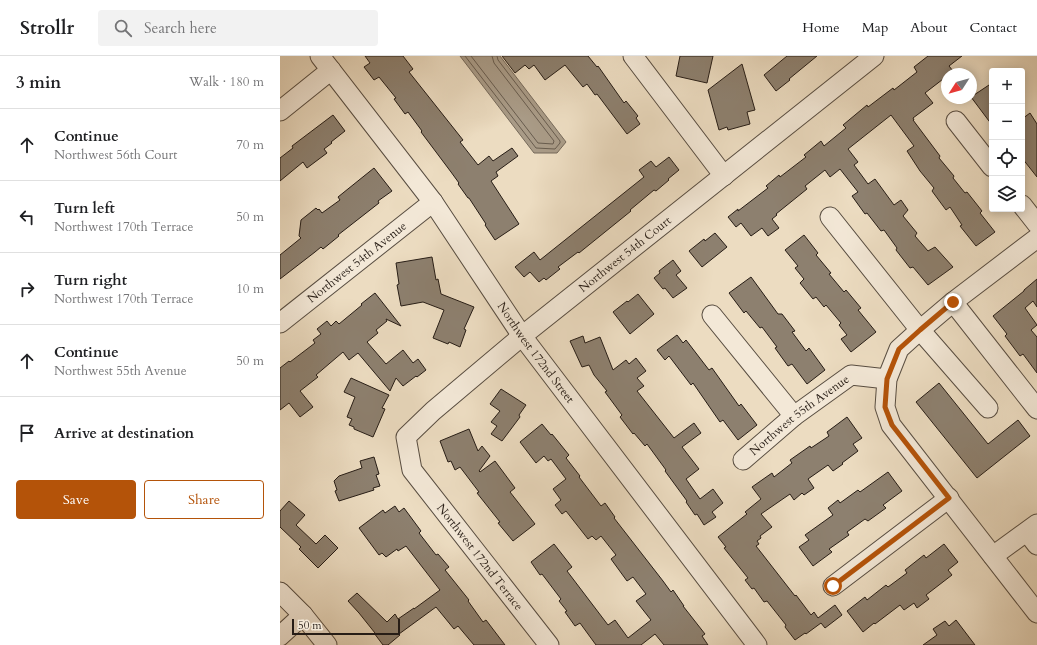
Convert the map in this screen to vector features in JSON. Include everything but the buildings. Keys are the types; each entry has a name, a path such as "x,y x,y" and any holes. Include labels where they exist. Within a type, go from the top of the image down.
{"street":[{"path":"633,56 724,176"},
{"name":"Northwest 54th Court","path":"412,470 406,438 433,411 522,336 874,56"},
{"path":"280,111 325,63"},
{"name":"Northwest 172nd Street","path":"325,63 433,202 522,336 757,645"},
{"path":"956,121 989,163"},
{"name":"Northwest 54th Avenue","path":"280,323 433,202"},
{"path":"1025,209 1037,224"},
{"path":"830,217 920,330 988,408"},
{"path":"1037,238 953,302 899,349 887,379 885,407 892,425 1037,613"},
{"path":"953,302 1037,408"},
{"path":"712,315 794,416"},
{"name":"Northwest 55th Avenue","path":"742,460 794,416 851,375 887,379"},
{"name":"Northwest 172nd Terrace","path":"412,470 549,645"},
{"path":"833,586 949,498"},
{"path":"994,556 1034,534"},
{"path":"280,592 303,615 327,645"},
{"path":"280,636 303,615"}],"water":[{"path":"460,56 500,56 566,142 557,153 534,153"}],"route":[{"path":"833,586 949,498 892,425 885,407 887,379 899,349 953,302"}]}
